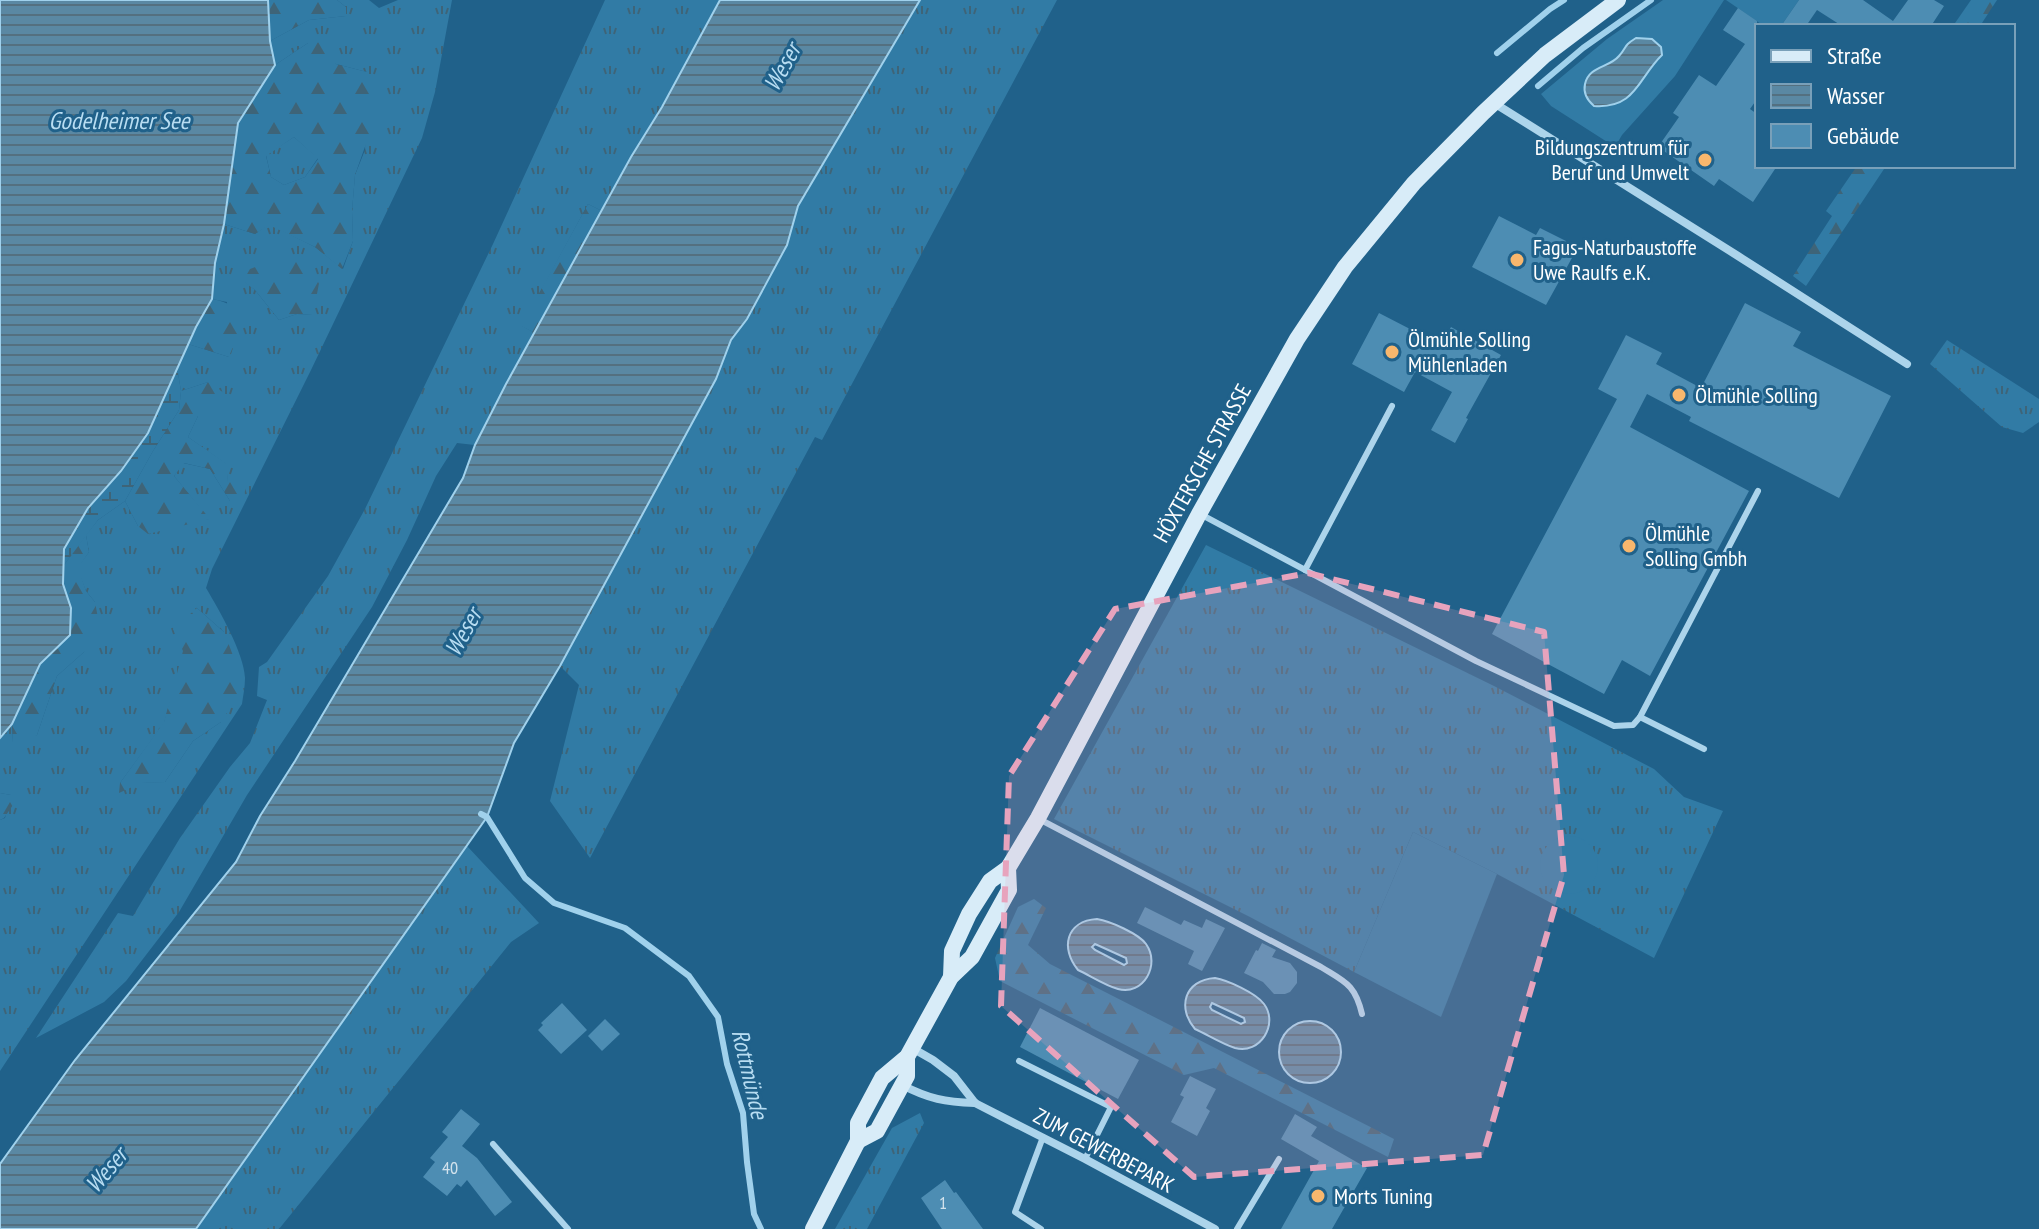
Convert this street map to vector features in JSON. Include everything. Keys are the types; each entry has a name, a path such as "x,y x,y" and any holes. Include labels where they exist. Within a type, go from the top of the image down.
{"street":[{"name":"HÖXTERSCHE STRASSE","path":"910,1053 951,977 952,951 969,914 990,881 1008,868 1038,818 1199,514 1297,339 1345,267 1407,191 1488,108 1545,55 1618,0"},
{"path":"1488,108 1738,256 1907,364"},
{"path":"858,1141 877,1131 907,1076 910,1053"},
{"path":"813,1229 858,1141 858,1123 882,1078 910,1053"},
{"name":"ZUM GEWERBEPARK","path":"910,1053 933,1060 954,1076 975,1103"},
{"name":"ZUM GEWERBEPARK","path":"902,1085 943,1101 975,1103 1215,1229"}],"lane":[{"path":"1305,570 1392,406"},
{"path":"1199,514 1476,661 1614,726 1633,725 1640,717 1758,491"},
{"path":"1640,717 1704,749"},
{"path":"1038,818 1334,975 1358,995 1362,1014"},
{"path":"1019,1061 1111,1107 1085,1159"},
{"path":"1041,1229 1015,1212 1043,1137"},
{"path":"493,1144 568,1229"},
{"path":"1237,1229 1279,1159"}],"highlighted area":[{"path":"1308,573 1544,632 1564,875 1483,1155 1194,1177 1001,1006 1009,776 1115,609"}],"green space":[{"path":"268,0 337,0 346,7 346,16 309,20 270,41"},
{"path":"337,0 369,0 379,8 398,0 452,0 435,92 422,138 212,569 206,588 230,632 244,668 242,704 0,1071 0,820 5,818 11,795 0,793 0,738 12,724 13,743 37,735 57,676 84,652 95,602 86,591 77,568 89,552 86,535 98,520 125,501 138,526 209,519 174,476 183,463 210,469 230,501 226,464 188,437 208,382 181,391 177,367 188,344 229,357 227,302 212,299 215,263 224,224 255,234 269,224 315,247 343,269 353,241 355,175 365,150 367,72 336,64 308,43 275,65 270,41 309,20 346,16 346,7","holes":["244,281 313,315 297,314 279,320","197,608 224,632 221,722 193,741 165,782 120,783 164,723"]},
{"path":"605,0 720,0 602,211 588,204 522,326 535,333 475,445 457,443 436,476 372,607 247,795 179,912 126,981 104,1002 36,1038 118,913 133,916 180,838 250,743 267,700 257,696 259,667 267,662 328,576 365,509 493,244"},
{"path":"920,0 1057,0 822,440 815,437 590,858 550,801 579,685 560,666 716,379 731,340 747,319 787,245 798,206"},
{"path":"1663,0 1724,0 1675,76 1615,147 1551,106 1541,94 1607,39"},
{"path":"1726,0 1799,0 1782,24 1761,24"},
{"path":"1971,0 1997,0 1981,24 1954,24"},
{"path":"324,42 336,64 367,72 378,86 379,107 355,175 353,241 342,269 315,247 269,225 255,234 224,224 238,123 275,65 308,43","holes":["294,137 318,159 305,177 284,185 271,177 266,156"]},
{"path":"294,137 318,158 305,177 284,185 271,177 266,155"},
{"path":"1856,168 1885,168 1806,286 1793,276 1832,216 1826,211"},
{"path":"588,204 602,211 535,333 521,326"},
{"path":"287,255 320,278 313,315 297,314 279,320 255,290 243,281 250,269"},
{"path":"212,299 225,302 238,313 239,329 229,357 188,344"},
{"path":"1947,340 2039,399 2039,422 2023,433 2002,427 1930,364"},
{"path":"177,367 181,391 179,410 125,501 98,520 64,565 64,549 88,508 121,471 148,433"},
{"path":"208,382 224,393 216,422 198,416 188,437 227,464 228,482 247,483 242,503 230,501 210,469 184,463 174,476 210,519 148,534 138,526 125,501 179,410 181,391"},
{"path":"86,535 89,552 78,568 86,591 95,602 98,618 96,636 84,652 57,676 37,735 19,747 13,743 12,724 40,664 70,635 71,608 63,584 64,565"},
{"path":"1206,545 1494,686 1654,769 1684,797 1723,811 1654,958 1413,832 1354,972 1054,819"},
{"path":"197,608 224,632 237,666 238,696 221,722 193,741 165,782 141,783 119,793 120,783 164,722 183,651 173,629"},
{"path":"0,793 11,795 13,805 0,820"},
{"path":"1413,832 1497,874 1441,1017 1354,972"},
{"path":"1569,836 1589,845 1598,865 1589,885 1569,894 1549,885 1540,865 1549,845"},
{"path":"467,846 539,923 511,942 279,1229 196,1229"},
{"path":"1034,899 1046,908 1028,945 1050,964 1394,1139 1388,1157 1214,1068 1184,1075 1000,981 995,958 1018,907"},
{"path":"920,1113 924,1123 867,1229 835,1229 892,1128"}],"water":[{"name":"Godelheimer See","path":"0,0 268,0 270,41 275,65 238,123 212,299 148,433 121,471 88,508 64,549 63,584 71,608 70,635 40,664 12,724 0,738"},
{"name":"Weser","path":"720,0 920,0 798,206 787,245 747,319 731,340 716,379 560,666 514,743 487,817 196,1229 0,1229 0,1164 75,1060 236,862 260,816 463,478 475,445 506,384"},
{"path":"1636,38 1652,39 1661,47 1662,55 1628,97 1608,106 1594,106 1585,93 1587,78 1595,70 1615,60"},
{"path":"1097,919 1109,922 1131,932 1146,944 1151,961 1142,983 1127,990 1118,989 1078,970 1069,953 1069,937 1078,925","holes":["1095,944 1126,958 1124,965 1092,947"]},
{"path":"1215,978 1234,984 1264,1004 1268,1012 1268,1029 1259,1042 1244,1049 1235,1048 1195,1029 1189,1021 1185,1004 1190,989","holes":["1212,1003 1244,1018 1245,1022 1241,1024 1210,1007"]},
{"path":"1310,1021 1332,1030 1341,1052 1332,1074 1310,1083 1288,1074 1279,1052 1288,1030"}],"building":[{"path":"1799,0 1863,0 1893,21 1908,0 1934,0 1944,6 1932,24 1839,24 1817,10 1807,24 1782,24"},
{"path":"1738,8 1757,21 1755,102 1750,109 1755,113 1755,168 1776,168 1753,202 1719,179 1714,186 1658,147 1679,117 1673,113 1699,75 1716,86 1745,44 1723,30"},
{"path":"1499,216 1536,235 1540,228 1578,247 1546,305 1472,267"},
{"path":"1745,303 1801,332 1793,346 1891,396 1839,498 1689,421 1691,417 1647,394 1630,427 1749,491 1650,676 1622,660 1604,694 1492,634 1617,399 1598,389 1626,335 1662,353 1656,364 1701,388"},
{"path":"1379,313 1441,345 1451,327 1501,355 1455,443 1431,430 1452,392 1415,372 1404,392 1352,364"},
{"path":"1145,907 1181,925 1184,920 1202,928 1206,919 1225,928 1202,971 1188,964 1194,951 1137,923"},
{"path":"1262,943 1276,950 1272,957 1290,963 1297,972 1297,983 1290,992 1274,994 1263,982 1244,973"},
{"path":"562,1003 587,1030 561,1054 538,1030 543,1025 541,1023"},
{"path":"1040,1008 1139,1060 1118,1099 1020,1047"},
{"path":"605,1019 620,1034 602,1051 588,1036"},
{"path":"1190,1076 1216,1089 1206,1108 1210,1111 1197,1136 1171,1122 1184,1097 1180,1095"},
{"path":"461,1109 480,1124 462,1146 477,1158 512,1202 495,1216 467,1180 461,1187 457,1184 447,1196 423,1177 435,1162 430,1158 448,1137 442,1132"},
{"path":"1295,1114 1317,1127 1311,1136 1367,1168 1332,1229 1281,1229 1319,1161 1281,1139"},
{"path":"945,1180 983,1229 942,1229 921,1198"}],"waterway":[{"path":"1497,53 1564,0"},
{"path":"1538,86 1583,48 1651,0"},
{"name":"Rottmünde","path":"481,814 487,817 525,878 554,903 625,928 689,976 718,1017 727,1064 743,1113 754,1214 761,1229"}],"place":[{"name":"Bildungszentrum für Beruf und Umwelt","path":"1705,160"},
{"name":"Fagus-Naturbaustoffe Uwe Raulfs e.K.","path":"1517,260"},
{"name":"Ölmühle Solling Mühlenladen","path":"1392,352"},
{"name":"Ölmühle Solling","path":"1679,395"},
{"name":"Ölmühle Solling Gmbh","path":"1629,546"},
{"name":"Morts Tuning","path":"1318,1196"}]}
